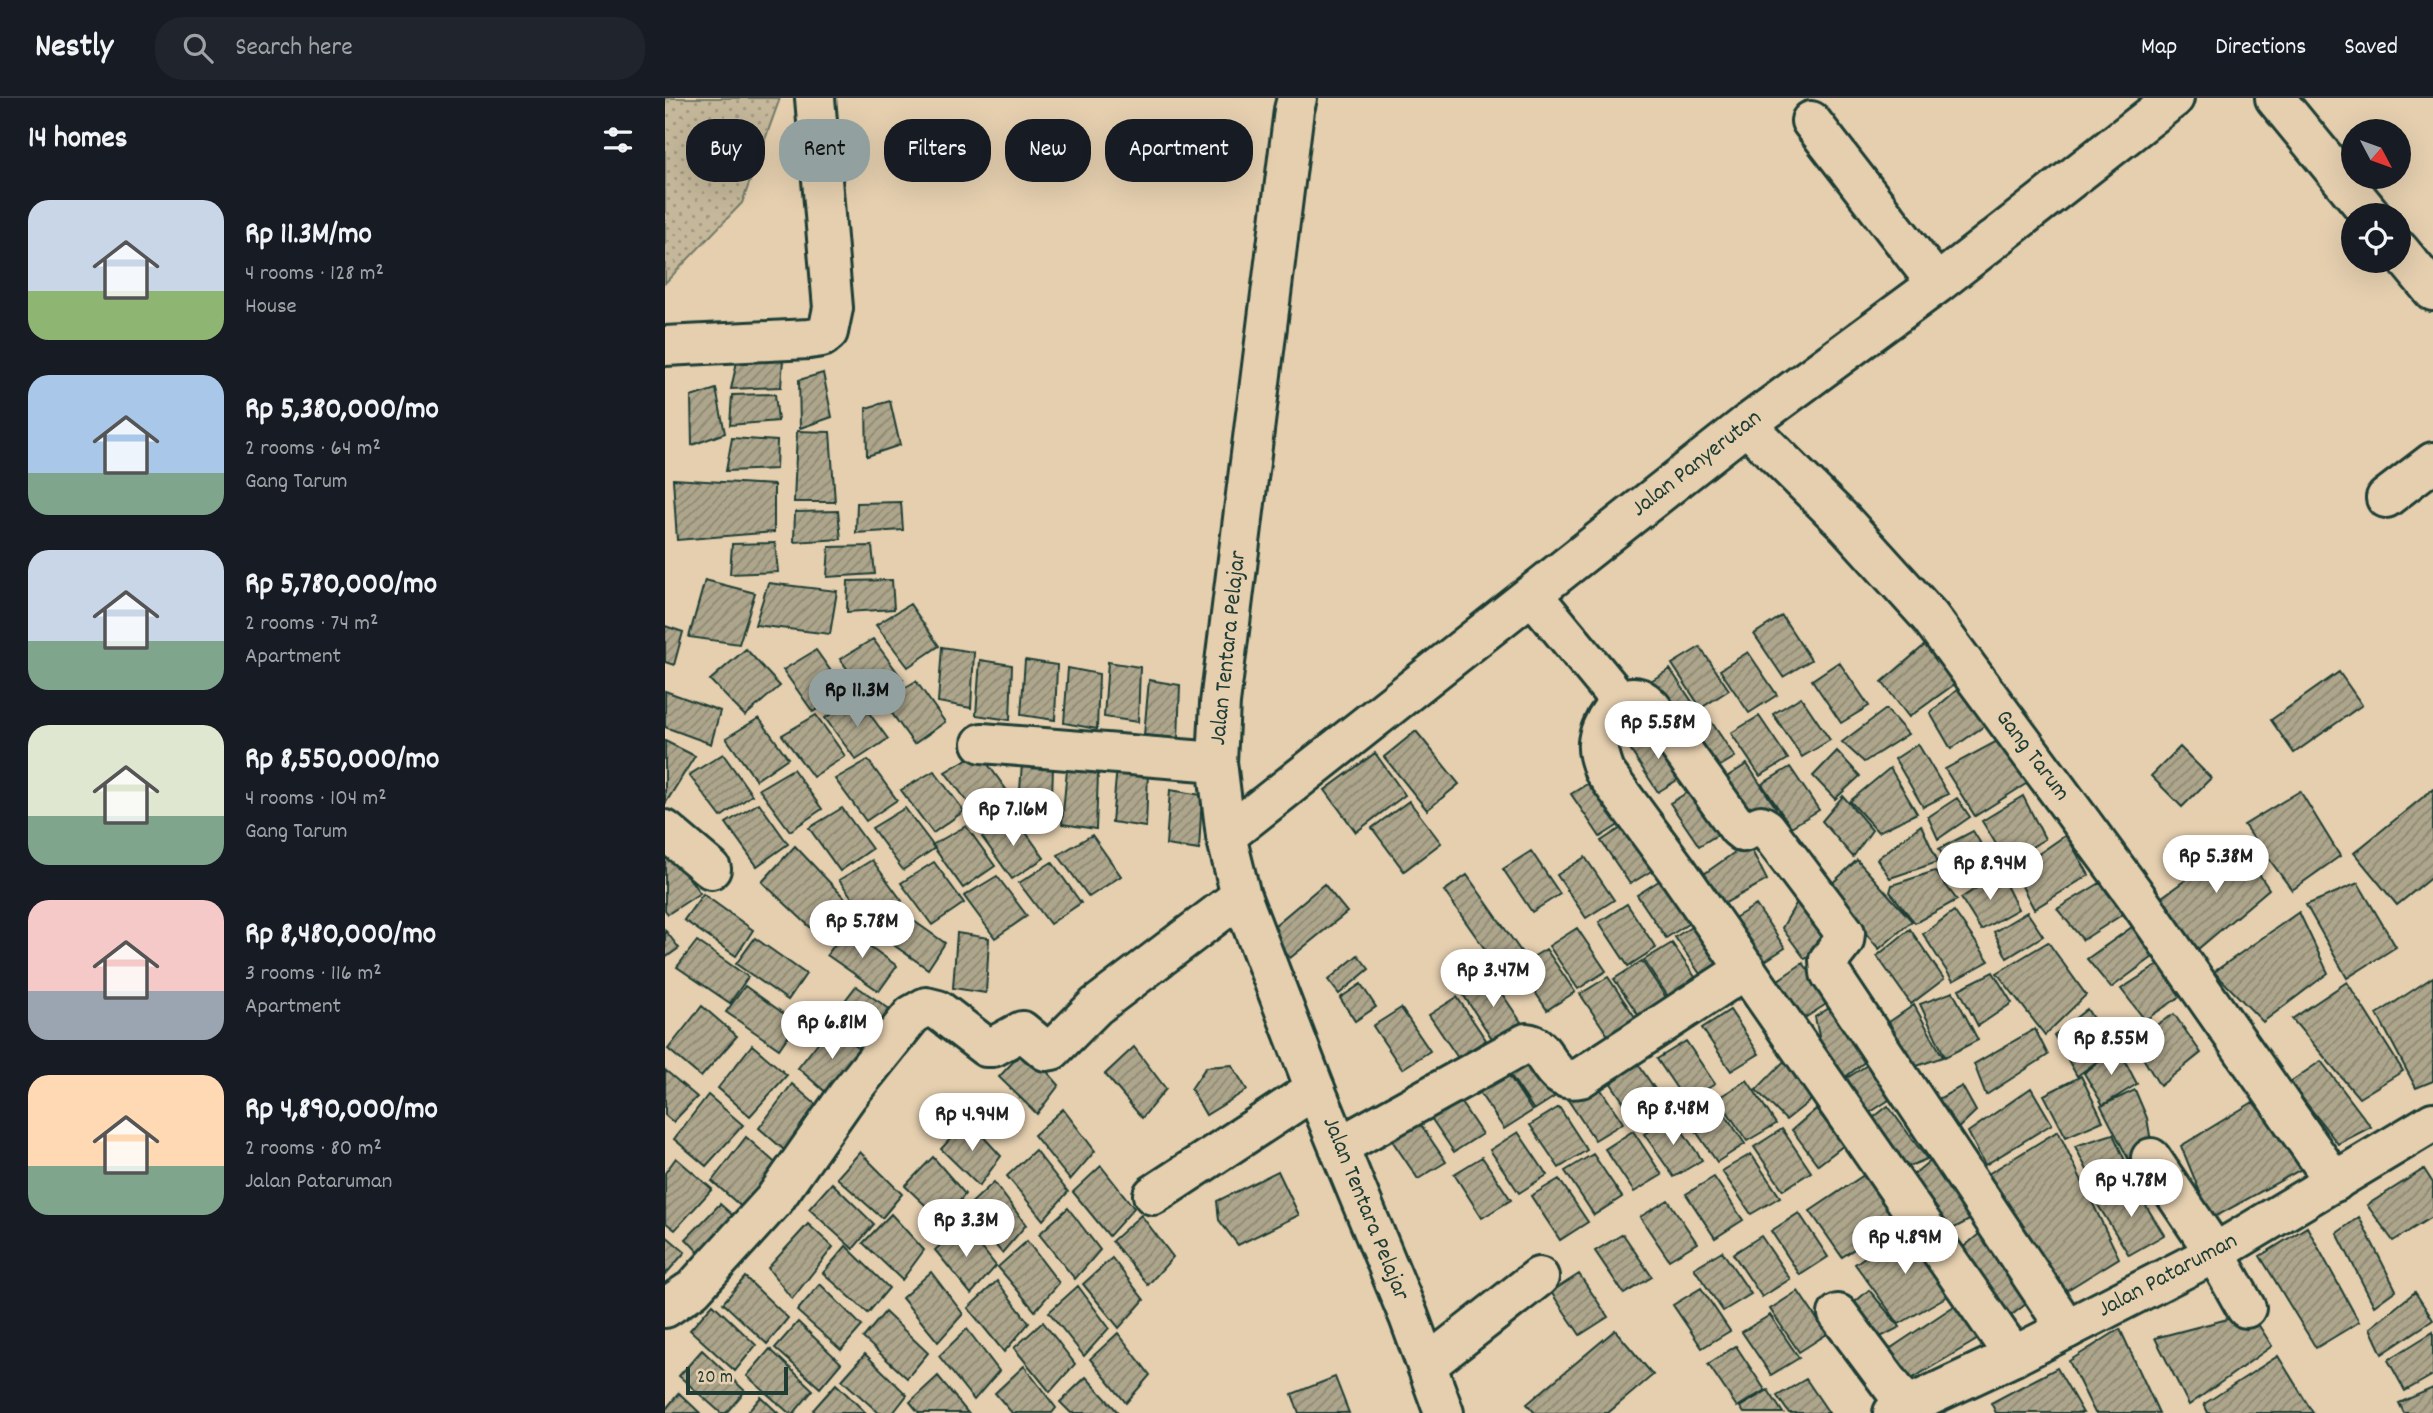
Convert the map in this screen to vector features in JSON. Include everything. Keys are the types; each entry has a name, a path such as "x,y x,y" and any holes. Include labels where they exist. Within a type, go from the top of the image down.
{"street":[{"path":"665,346 810,339 822,337 828,332 833,308 815,98"},
{"name":"Jalan Panyerutan","path":"1226,836 1745,425 1937,284 2174,98"},
{"path":"2275,98 2361,203"},
{"name":"Jalan Tentara Pelajar","path":"1290,102 1220,703 1217,762 1226,836 1241,896 1444,1413"},
{"path":"1811,121 1937,284"},
{"path":"2411,264 2433,291"},
{"name":"Gang Tarum","path":"1745,425 1843,522 1930,617 2133,892 2335,1182"},
{"path":"2386,498 2433,462"},
{"path":"1532,594 1621,702"},
{"path":"2014,1356 1746,969 1604,771 1598,754 1598,740 1604,723 1621,702 1637,697 1653,708 1738,828 1743,832 1761,825 1766,828 1845,933 1844,941 1829,960 1830,973 2067,1329"},
{"path":"982,743 1217,762"},
{"path":"665,830 711,869"},
{"path":"665,1308 693,1289 774,1200 847,1096 917,1011 930,1007 938,1010 986,1047 993,1047 1001,1040 1022,1031 1051,1051 1096,1006 1241,896"},
{"path":"1340,1146 1526,1042 1536,1046 1560,1075 1571,1079 1580,1078 1746,969"},
{"path":"1153,1195 1315,1089"},
{"name":"Jalan Pataruman","path":"1900,1409 2014,1356 2215,1253 2433,1122"},
{"path":"2151,1158 2215,1253 2246,1308"},
{"path":"1427,1365 1539,1277"},
{"path":"1838,1314 1900,1409"}],"shaded area":[{"path":"665,98 780,98 765,139 765,119 686,119 686,182 750,182 742,203 665,283"}],"building":[{"path":"738,357 783,359 781,387 731,389"},
{"path":"823,373 832,417 800,428 799,380"},
{"path":"716,389 725,433 692,445 691,397"},
{"path":"775,394 778,421 730,425 732,395"},
{"path":"890,401 900,445 867,456 866,408"},
{"path":"797,431 830,432 835,502 794,502"},
{"path":"732,438 777,441 776,469 726,471"},
{"path":"673,479 774,485 774,532 677,540"},
{"path":"901,502 903,530 856,533 857,503"},
{"path":"838,511 841,539 794,542 795,512"},
{"path":"775,543 778,572 730,574 732,544"},
{"path":"872,546 875,574 827,577 829,547"},
{"path":"705,580 755,593 739,644 689,637"},
{"path":"892,580 894,609 847,612 848,581"},
{"path":"768,583 837,591 830,634 755,625"},
{"path":"910,604 939,646 908,667 876,625"},
{"path":"1782,616 1811,660 1783,677 1754,634"},
{"path":"665,626 683,632 674,665 665,662"},
{"path":"873,639 903,680 871,701 840,659"},
{"path":"1926,644 1956,683 1909,717 1882,682"},
{"path":"942,647 974,652 971,708 938,702"},
{"path":"1700,647 1729,690 1701,708 1672,664"},
{"path":"746,649 780,686 745,716 710,680"},
{"path":"816,650 845,691 813,712 783,670"},
{"path":"1748,652 1777,695 1749,713 1720,670"},
{"path":"980,660 1012,665 1010,720 976,715"},
{"path":"1025,660 1057,665 1055,720 1021,715"},
{"path":"1108,662 1140,667 1138,722 1104,717"},
{"path":"1839,662 1869,706 1841,723 1812,680"},
{"path":"1068,668 1099,674 1097,729 1064,723"},
{"path":"1670,669 1699,712 1671,730 1641,687"},
{"path":"2339,672 2362,705 2294,753 2271,720"},
{"path":"1149,680 1180,685 1178,740 1144,735"},
{"path":"916,681 945,722 914,744 883,701"},
{"path":"1958,689 1987,724 1951,749 1930,713"},
{"path":"665,691 720,711 711,744 665,727"},
{"path":"1801,697 1830,740 1802,757 1773,714"},
{"path":"858,698 888,739 856,760 825,718"},
{"path":"1886,709 1908,734 1864,762 1842,742"},
{"path":"1706,714 1735,757 1707,774 1678,731"},
{"path":"816,715 845,756 813,777 782,735"},
{"path":"1759,716 1788,759 1760,776 1731,733"},
{"path":"759,718 788,758 756,780 726,738"},
{"path":"1416,731 1459,784 1427,810 1384,757"},
{"path":"1658,731 1687,774 1658,792 1629,748"},
{"path":"2001,739 2029,782 1975,816 1945,769"},
{"path":"665,741 695,756 665,804"},
{"path":"1918,744 1948,794 1923,807 1895,759"},
{"path":"2180,747 2211,778 2182,807 2151,776"},
{"path":"1837,751 1860,776 1835,799 1813,776"},
{"path":"979,752 1008,792 977,814 945,772"},
{"path":"1375,753 1405,795 1356,832 1325,790"},
{"path":"723,754 752,795 721,817 689,775"},
{"path":"868,760 897,800 866,821 835,779"},
{"path":"1022,763 1053,768 1051,823 1018,818"},
{"path":"1747,764 1776,808 1748,825 1719,782"},
{"path":"1117,766 1148,772 1146,827 1112,822"},
{"path":"1790,767 1819,810 1791,827 1762,784"},
{"path":"1890,768 1917,813 1878,832 1850,801"},
{"path":"793,769 822,809 790,831 759,789"},
{"path":"1067,769 1098,774 1096,829 1062,824"},
{"path":"934,771 964,811 933,833 901,790"},
{"path":"1600,776 1628,819 1600,837 1571,794"},
{"path":"1698,786 1727,829 1699,846 1670,803"},
{"path":"2433,789 2433,876 2397,905 2354,853"},
{"path":"1170,790 1202,795 1199,850 1166,845"},
{"path":"2300,791 2340,856 2292,890 2244,825"},
{"path":"1843,796 1872,830 1853,857 1822,821"},
{"path":"2023,796 2045,839 2007,862 1982,821"},
{"path":"1957,798 1970,817 1938,839 1928,817"},
{"path":"1409,801 1441,843 1404,871 1372,828"},
{"path":"759,803 788,844 757,866 726,823"},
{"path":"842,808 872,849 840,871 809,828"},
{"path":"905,808 935,848 903,870 872,828"},
{"path":"1015,817 1044,858 1012,879 982,837"},
{"path":"1629,823 1658,867 1630,884 1601,841"},
{"path":"1921,825 1938,862 1890,878 1877,859"},
{"path":"966,826 995,866 963,888 932,845"},
{"path":"1973,831 1994,865 1957,883 1939,849"},
{"path":"1092,835 1121,876 1089,897 1058,855"},
{"path":"2066,835 2089,875 2034,909 2014,871"},
{"path":"2238,842 2269,889 2197,950 2162,897"},
{"path":"1748,843 1767,880 1720,906 1701,876"},
{"path":"795,846 854,908 825,941 762,882"},
{"path":"1531,851 1560,894 1532,912 1503,869"},
{"path":"670,852 700,893 668,914 665,910 665,855"},
{"path":"1585,857 1614,900 1586,918 1557,875"},
{"path":"872,860 902,901 870,922 839,880"},
{"path":"1857,860 1912,921 1879,949 1827,888"},
{"path":"934,862 964,903 932,925 901,883"},
{"path":"1052,862 1081,903 1050,924 1019,883"},
{"path":"1935,871 1957,900 1915,923 1890,892 1892,885"},
{"path":"2000,873 2018,909 1981,930 1961,898"},
{"path":"1467,875 1522,953 1499,969 1444,891"},
{"path":"997,876 1027,916 995,938 964,896"},
{"path":"1665,877 1694,920 1666,938 1637,895"},
{"path":"2100,883 2123,914 2083,940 2057,909"},
{"path":"2358,883 2396,947 2347,978 2306,905"},
{"path":"1324,884 1347,912 1290,958 1268,931"},
{"path":"703,894 753,930 736,956 684,920"},
{"path":"1797,902 1828,943 1805,959 1782,928"},
{"path":"1627,904 1656,948 1628,966 1599,922"},
{"path":"1756,905 1785,948 1757,966 1728,922"},
{"path":"894,907 945,943 928,969 875,932"},
{"path":"1954,911 1989,961 1953,981 1923,934"},
{"path":"2027,912 2043,936 2007,958 1994,932"},
{"path":"2299,912 2328,973 2263,1022 2214,972"},
{"path":"1703,920 1732,963 1704,980 1675,937"},
{"path":"2135,925 2157,954 2111,988 2087,959"},
{"path":"1577,928 1606,971 1578,989 1549,946"},
{"path":"846,929 897,966 879,991 827,955"},
{"path":"1910,929 1944,979 1911,1004 1877,956"},
{"path":"665,930 679,948 665,958"},
{"path":"957,933 989,938 986,993 953,988"},
{"path":"755,938 806,974 788,1000 736,964"},
{"path":"697,941 748,977 730,1003 677,967"},
{"path":"2048,942 2086,995 2045,1035 1997,973"},
{"path":"1672,943 1701,986 1673,1004 1644,960"},
{"path":"1546,949 1575,992 1547,1010 1518,966"},
{"path":"1358,955 1369,969 1339,994 1328,980"},
{"path":"1642,961 1671,1005 1643,1022 1614,979"},
{"path":"2163,962 2184,994 2145,1020 2121,989"},
{"path":"1803,963 1831,1001 1797,1023 1768,987"},
{"path":"1993,972 2012,1003 1978,1026 1959,989"},
{"path":"1608,977 1637,1020 1609,1037 1580,994"},
{"path":"2433,977 2433,1081 2416,1088 2377,1014"},
{"path":"1492,979 1521,1022 1493,1040 1464,996"},
{"path":"2347,982 2403,1071 2359,1098 2292,1019"},
{"path":"1361,984 1376,1007 1355,1021 1340,998"},
{"path":"745,986 797,1023 779,1049 726,1012"},
{"path":"856,986 904,1019 886,1042 837,1011"},
{"path":"1953,992 1978,1040 1945,1057 1920,1004"},
{"path":"1457,997 1486,1040 1458,1058 1429,1015"},
{"path":"1834,1005 1871,1057 1830,1089 1815,1017"},
{"path":"1914,1005 1943,1057 1914,1067 1889,1022"},
{"path":"702,1006 737,1036 701,1077 668,1049"},
{"path":"1401,1008 1430,1051 1402,1069 1373,1026"},
{"path":"2087,1009 2113,1050 2077,1076 2054,1035"},
{"path":"1730,1010 1759,1054 1731,1071 1702,1028"},
{"path":"2174,1014 2201,1053 2160,1086 2132,1040"},
{"path":"832,1025 867,1055 830,1096 798,1068"},
{"path":"2035,1029 2048,1055 1986,1095 1974,1064"},
{"path":"1686,1041 1715,1084 1686,1102 1657,1059"},
{"path":"752,1045 787,1075 750,1116 718,1088"},
{"path":"1134,1047 1166,1089 1142,1118 1105,1074"},
{"path":"1026,1048 1059,1085 1037,1114 999,1077"},
{"path":"2118,1048 2137,1084 2103,1105 2084,1073"},
{"path":"1533,1049 1562,1092 1534,1110 1505,1067"},
{"path":"1795,1050 1821,1092 1786,1120 1756,1090"},
{"path":"1636,1061 1665,1104 1637,1122 1608,1079"},
{"path":"2321,1061 2371,1127 2338,1144 2290,1082"},
{"path":"1869,1064 1889,1100 1866,1115 1847,1078"},
{"path":"1232,1065 1247,1090 1206,1115 1191,1089 1206,1067"},
{"path":"1504,1068 1532,1111 1504,1129 1475,1086"},
{"path":"665,1070 697,1097 673,1122 665,1115"},
{"path":"2081,1076 2103,1121 2066,1137 2044,1095"},
{"path":"1594,1079 1623,1123 1595,1140 1566,1097"},
{"path":"1747,1080 1776,1124 1747,1141 1718,1098"},
{"path":"792,1084 828,1115 791,1156 759,1128"},
{"path":"1962,1086 1976,1111 1950,1136 1933,1102"},
{"path":"2031,1088 2052,1124 1985,1165 1968,1132"},
{"path":"2135,1090 2147,1118 2153,1153 2135,1172 2101,1106"},
{"path":"1453,1091 1482,1134 1454,1152 1425,1109"},
{"path":"708,1095 743,1125 706,1166 674,1139"},
{"path":"1716,1101 1745,1144 1717,1162 1687,1118"},
{"path":"2253,1102 2307,1166 2211,1219 2181,1146"},
{"path":"1888,1106 1927,1159 1897,1171 1863,1126"},
{"path":"1559,1107 1587,1150 1559,1168 1530,1125"},
{"path":"1063,1109 1095,1151 1070,1180 1034,1135"},
{"path":"1816,1109 1844,1145 1818,1165 1792,1130"},
{"path":"1673,1117 1702,1160 1674,1177 1644,1134"},
{"path":"1417,1119 1446,1162 1418,1179 1389,1136"},
{"path":"968,1120 1001,1156 979,1186 941,1149"},
{"path":"1782,1129 1811,1172 1783,1190 1754,1147"},
{"path":"1633,1131 1662,1175 1634,1192 1605,1149"},
{"path":"2058,1131 2119,1258 2064,1292 1988,1174"},
{"path":"1518,1132 1547,1175 1519,1193 1490,1150"},
{"path":"2113,1134 2130,1172 2097,1190 2075,1146"},
{"path":"746,1137 781,1168 744,1209 712,1181"},
{"path":"1035,1150 1068,1192 1043,1220 1007,1176"},
{"path":"860,1152 902,1194 882,1218 837,1178"},
{"path":"1939,1153 1975,1217 1943,1234 1907,1180"},
{"path":"1593,1154 1622,1197 1594,1215 1565,1171"},
{"path":"1751,1154 1780,1197 1751,1214 1722,1171"},
{"path":"933,1157 965,1194 944,1223 905,1186"},
{"path":"1482,1157 1511,1200 1482,1218 1454,1174"},
{"path":"676,1158 712,1189 675,1230 665,1222 665,1173"},
{"path":"1101,1166 1134,1208 1109,1236 1073,1192"},
{"path":"2424,1169 2433,1183 2433,1216 2393,1241 2367,1205"},
{"path":"1278,1171 1299,1215 1238,1245 1219,1220 1217,1201"},
{"path":"1864,1175 1896,1221 1842,1257 1810,1211"},
{"path":"1714,1177 1743,1220 1715,1238 1686,1194"},
{"path":"1559,1179 1588,1222 1560,1240 1531,1196"},
{"path":"994,1182 1026,1225 1002,1253 965,1209"},
{"path":"832,1183 874,1224 853,1249 809,1209"},
{"path":"2132,1183 2164,1235 2129,1255 2098,1205"},
{"path":"1668,1200 1697,1243 1669,1260 1640,1217"},
{"path":"720,1204 737,1219 702,1256 686,1239"},
{"path":"1068,1208 1100,1250 1075,1279 1039,1234"},
{"path":"1799,1213 1828,1257 1800,1275 1771,1231"},
{"path":"891,1214 924,1250 902,1280 863,1243"},
{"path":"1141,1215 1173,1257 1148,1285 1112,1241"},
{"path":"2359,1217 2396,1290 2374,1306 2337,1233"},
{"path":"808,1224 833,1247 792,1299 768,1268"},
{"path":"963,1224 996,1266 971,1294 935,1250"},
{"path":"1911,1225 1956,1291 1899,1324 1855,1264"},
{"path":"2307,1227 2359,1322 2316,1348 2260,1256"},
{"path":"1985,1229 2031,1300 2004,1321 1953,1256"},
{"path":"1623,1234 1652,1277 1624,1294 1595,1251"},
{"path":"665,1235 685,1252 665,1275"},
{"path":"1761,1236 1790,1279 1762,1297 1733,1254"},
{"path":"1027,1241 1059,1283 1035,1311 998,1267"},
{"path":"846,1246 889,1288 868,1313 823,1273"},
{"path":"1722,1251 1751,1294 1723,1311 1694,1268"},
{"path":"1112,1258 1144,1300 1119,1328 1083,1284"},
{"path":"931,1272 963,1314 938,1342 902,1298"},
{"path":"1579,1274 1608,1317 1580,1335 1551,1292"},
{"path":"745,1277 788,1318 767,1344 723,1303"},
{"path":"997,1281 1029,1323 1004,1352 968,1308"},
{"path":"820,1284 862,1326 841,1350 797,1311"},
{"path":"1078,1286 1109,1328 1084,1356 1049,1312"},
{"path":"1701,1288 1730,1331 1702,1348 1673,1305"},
{"path":"1869,1290 1900,1327 1869,1343 1842,1313"},
{"path":"1798,1291 1827,1334 1799,1352 1770,1309"},
{"path":"2415,1292 2433,1320 2382,1354 2370,1328"},
{"path":"1966,1298 1990,1332 1898,1387 1876,1358"},
{"path":"713,1304 756,1345 735,1371 690,1330"},
{"path":"885,1312 928,1353 907,1378 863,1338"},
{"path":"2251,1313 2272,1346 2189,1405 2155,1338"},
{"path":"1770,1315 1799,1358 1771,1375 1742,1332"},
{"path":"798,1322 841,1363 820,1388 775,1348"},
{"path":"1043,1322 1075,1364 1050,1392 1014,1348"},
{"path":"967,1329 999,1371 974,1400 939,1356"},
{"path":"2120,1329 2159,1413 2095,1413 2069,1361"},
{"path":"1615,1330 1653,1375 1608,1413 1535,1413 1527,1404"},
{"path":"2433,1332 2433,1375 2405,1391 2388,1360"},
{"path":"1118,1333 1150,1375 1126,1403 1090,1359"},
{"path":"1736,1346 1765,1390 1737,1407 1708,1364"},
{"path":"770,1349 813,1390 794,1413 789,1413 747,1376"},
{"path":"702,1350 745,1391 726,1413 721,1413 679,1376"},
{"path":"865,1354 907,1395 893,1413 879,1413 842,1380"},
{"path":"2278,1356 2313,1413 2208,1413 2204,1404"},
{"path":"1024,1366 1056,1408 1052,1413 1012,1413 995,1393"},
{"path":"2057,1368 2083,1413 1996,1413 1991,1403"},
{"path":"938,1376 968,1413 919,1413 910,1402"},
{"path":"1086,1377 1117,1411 1115,1413 1071,1413 1060,1402"},
{"path":"1335,1377 1349,1413 1299,1413 1292,1394"},
{"path":"1806,1379 1829,1413 1789,1413 1777,1396"},
{"path":"836,1384 866,1413 816,1413 813,1410"},
{"path":"2433,1388 2433,1413 2404,1413 2399,1403"},
{"path":"1768,1390 1783,1413 1744,1413 1740,1407"},
{"path":"679,1393 700,1413 665,1413"},
{"path":"761,1397 778,1413 747,1413"}]}
